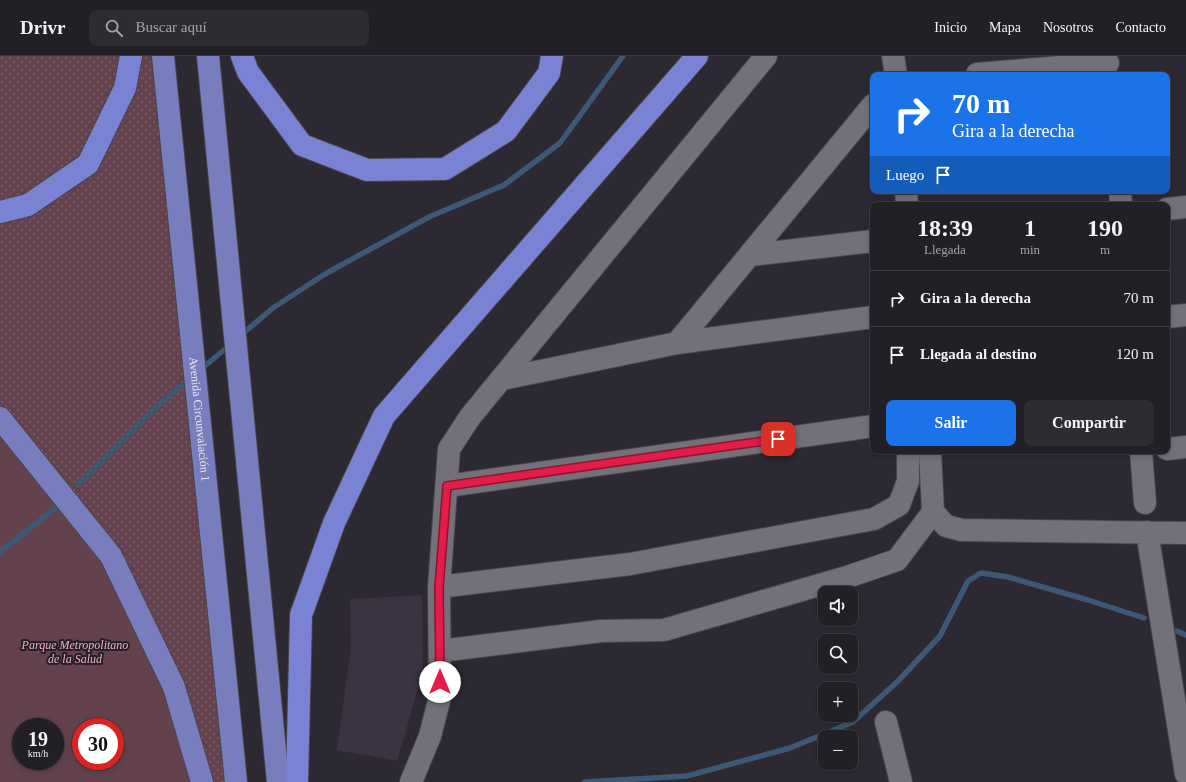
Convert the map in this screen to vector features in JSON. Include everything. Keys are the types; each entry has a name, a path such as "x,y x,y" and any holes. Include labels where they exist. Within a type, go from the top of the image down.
{"highway":[{"path":"0,212 28,205 88,164 125,88 131,56"},
{"path":"242,56 248,72 302,145 367,170 445,169 506,131 549,73 552,56"},
{"path":"297,782 301,615 334,523 384,416 697,56"}],"main road":[{"name":"Avenida Circunvalación 1","path":"163,56 236,782"},
{"path":"208,56 278,782"},
{"path":"0,418 112,556 174,687 202,782"}],"street":[{"path":"411,782 430,736 440,697 439,587 449,449 470,417 766,56"},
{"path":"893,56 896,72"},
{"path":"1006,72 1108,65"},
{"path":"677,343 870,109"},
{"path":"1170,208 1186,207"},
{"path":"751,254 870,241"},
{"path":"1170,317 1186,315"},
{"path":"502,379 677,343 870,317"},
{"path":"447,486 870,426"},
{"path":"1170,449 1186,447"},
{"path":"439,587 630,564 874,520 899,505 908,481 908,454"},
{"path":"440,651 601,631 664,630 847,577 897,560 933,512 930,454"},
{"path":"1141,454 1145,503"},
{"path":"933,512 946,526 962,530 1186,533"},
{"path":"1147,532 1186,774"},
{"path":"886,722 901,782"}],"shaded area":[{"path":"422,595 423,671 397,761 337,750 351,647 350,599"}],"green space":[{"path":"0,56 163,56 236,782 202,782 0,418"},
{"name":"Parque Metropolitano de la Salud","path":"0,418 111,556 202,782 0,782"}],"waterway":[{"path":"241,335 273,308 325,274 429,217 504,185 560,143 623,56"},
{"path":"200,370 230,345"},
{"path":"78,485 151,412 190,378"},
{"path":"0,552 58,506"},
{"path":"585,782 687,776 790,748 853,722 898,681 940,636 968,581 981,573 1008,577 1144,618"},
{"path":"1177,631 1186,635"}],"route":[{"path":"440,682 439,587 447,486 778,439"}]}
